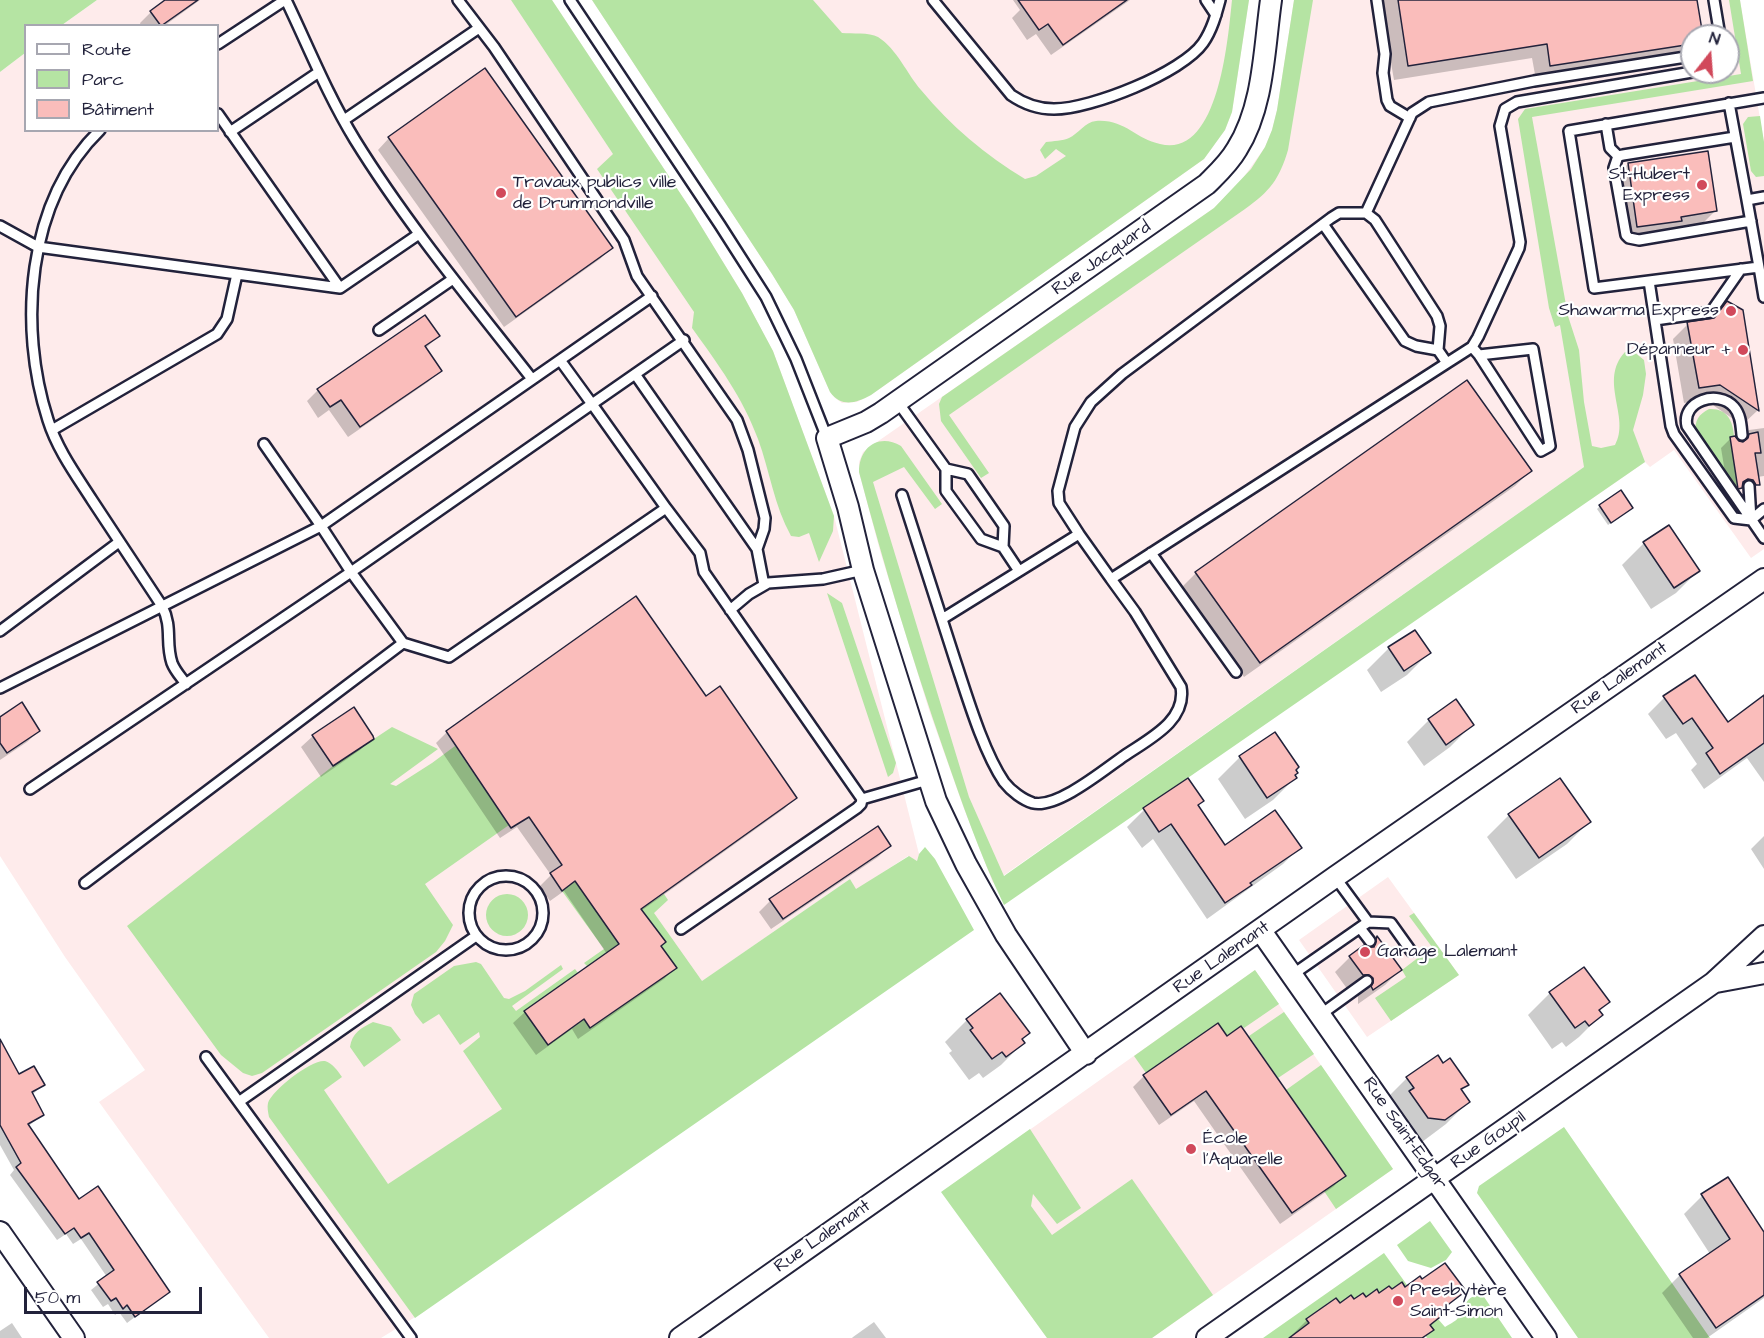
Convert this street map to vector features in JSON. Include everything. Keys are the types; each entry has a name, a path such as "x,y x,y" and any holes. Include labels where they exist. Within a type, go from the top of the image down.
{"street":[{"name":"Rue Jacquard","path":"827,438 866,422 897,401 1191,197 1221,170 1238,148 1251,120 1260,79 1271,0"},
{"path":"827,438 848,507 863,570 928,780 955,843 992,912 1086,1054"},
{"name":"Rue Lalemant","path":"680,1338 1055,1073 1086,1054 1764,579"},
{"name":"Rue Saint-Edgar","path":"1262,931 1546,1338"},
{"name":"Rue Goupil","path":"1207,1338 1713,983 1764,936"},
{"path":"1713,983 1764,973"},
{"path":"0,1232 74,1338"}],"lane":[{"path":"219,43 285,0 344,120 419,234 532,379"},
{"path":"458,0 624,240 637,276 738,420 765,518 764,530 757,549"},
{"path":"570,0 766,297 791,350 827,438"},
{"path":"933,0 1011,95 1021,102 1056,109 1116,95 1161,75 1190,57 1203,43 1212,27 1220,0"},
{"path":"1206,0 1216,15"},
{"path":"1377,0 1385,54 1383,73 1387,100 1390,106 1410,118"},
{"path":"1714,0 1718,24"},
{"path":"344,120 479,28"},
{"path":"1366,213 1410,118 1419,107 1440,100 1534,81 1680,58"},
{"path":"230,132 319,72"},
{"path":"1111,579 1472,347 1490,315 1515,259 1520,242 1500,126 1505,109 1517,102 1680,74"},
{"path":"1759,267 1594,288 1569,131 1764,98"},
{"path":"1729,103 1764,297"},
{"path":"219,116 340,288"},
{"path":"1606,124 1610,148 1618,156"},
{"path":"98,132 68,171 38,247 31,312 41,390 52,430 76,476 168,618 172,661 186,684"},
{"path":"1618,156 1735,137"},
{"path":"1618,156 1614,168 1626,235 1629,238 1639,240 1751,221"},
{"path":"1747,200 1764,197"},
{"path":"902,495 968,700 995,767 1014,792 1033,803 1043,804 1087,782 1160,731 1174,718 1183,697 1181,687 1135,612 1061,510 1058,492 1075,427 1091,402 1122,374 1339,213 1366,213 1375,220 1437,316 1440,326 1438,350 1447,363"},
{"path":"1323,224 1405,341 1416,346 1438,350"},
{"path":"0,226 38,247 340,288 419,234"},
{"path":"1655,320 1711,312 1741,269"},
{"path":"52,430 217,334 227,319 237,274"},
{"path":"379,330 453,279"},
{"path":"1649,281 1674,434 1734,518 1751,520 1764,509"},
{"path":"0,688 321,526 652,296"},
{"path":"30,789 351,572 684,340"},
{"path":"1472,347 1541,452 1550,446 1533,349 1479,355"},
{"path":"560,360 699,553 704,572 862,799"},
{"path":"635,375 757,549 764,585"},
{"path":"1742,435 1739,416 1734,407 1725,400 1705,399 1695,404 1685,418 1687,426 1764,538"},
{"path":"897,401 946,469 946,490 981,539 1003,547 1019,571"},
{"path":"264,444 351,572 403,643 449,657 666,508"},
{"path":"946,469 968,474 1004,526 1003,547"},
{"path":"1749,486 1751,520"},
{"path":"942,619 1079,534"},
{"path":"0,631 120,542"},
{"path":"1151,553 1236,672"},
{"path":"730,610 764,585 823,579 863,570"},
{"path":"85,883 403,643"},
{"path":"862,799 928,780"},
{"path":"681,929 857,808 862,799"},
{"path":"506,875 528,882 537,891 543,902 544,915 541,928 534,939 524,947 498,950 486,945 476,936 469,914 470,902 484,883 494,877 506,875"},
{"path":"1335,878 1364,925 1370,941"},
{"path":"1292,975 1364,925 1391,923 1411,951"},
{"path":"240,1101 476,936"},
{"path":"1320,1015 1367,981"},
{"path":"206,1057 411,1338"}],"shaded area":[{"path":"97,0 552,0 690,208 742,293 773,351 834,516 919,854 917,861 908,856 856,890 850,879 672,1002 425,1311 381,1338 269,1338 99,1102 145,1070 65,957 0,856 0,72 24,54 24,132 219,132 219,24 63,24"},
{"path":"592,0 1249,0 1232,112 1225,130 1204,159 871,395 857,402 842,403 830,392 794,310 772,274"},
{"path":"1294,0 1740,0 1764,142 1764,549 1751,558 1674,450 1650,467 1645,462 1590,500 1584,467 993,883 929,710 880,551 859,472 859,462 863,452 874,444 1214,208 1241,181 1265,147 1272,130"},
{"path":"1388,877 1459,975 1367,1037 1299,940"},
{"name":"École l'Aquarelle","path":"1255,970 1393,1169 1152,1338 1047,1338 942,1192"}],"green space":[{"path":"0,0 97,0 63,24 24,24 24,54 0,72"},
{"path":"511,0 552,0 690,208 742,293 773,351 834,516 833,531 819,562 809,533 799,537 791,536 785,524 752,424 729,382 692,328 694,312 597,169 613,154"},
{"path":"592,0 813,0 842,33 870,34 885,42 916,84 944,116 982,150 1025,179 1036,176 1066,156 1056,149 1045,159 1040,150 1046,142 1069,138 1092,122 1115,123 1160,144 1180,144 1196,133 1208,115 1217,92 1232,0 1249,0 1232,112 1225,130 1204,159 871,395 860,400 844,402 830,392 794,310 772,274"},
{"path":"1294,0 1313,0 1288,150 1277,177 1261,196 1245,209 949,415 989,473 981,478 941,421 939,404 942,397 1214,208 1251,169 1265,147 1272,130"},
{"path":"1729,0 1740,0 1753,81 1740,83 1740,24 1733,24"},
{"path":"1680,84 1735,84 1532,117 1568,316 1579,350 1584,402 1592,446 1601,448 1615,445 1620,423 1614,375 1617,363 1625,352 1633,351 1644,360 1646,374 1643,395 1633,430 1645,462 1004,905 965,809 899,612 859,472 866,449 885,441 901,446 942,504 935,509 904,467 873,482 969,797 1004,876 1584,467 1560,325 1555,327 1549,308 1518,119 1525,109"},
{"path":"1760,116 1764,142 1764,176 1756,177 1751,171 1743,124 1748,117"},
{"path":"1709,409 1725,413 1732,425 1734,436 1730,437 1738,488 1735,488 1696,432 1698,418"},
{"path":"827,593 842,603 896,763 893,773 888,777"},
{"path":"392,727 438,749 390,784 396,786 455,746 509,825 425,884 453,925 436,952 262,1073 252,1076 243,1073 221,1055 127,926 333,766"},
{"path":"925,847 935,859 974,930 415,1318 269,1117 268,1103 284,1083 311,1065 328,1062 342,1077 324,1090 388,1184 502,1109 463,1051 480,1037 479,1032 460,1045 439,1014 423,1024 411,1005 414,994 454,966 476,962 481,964 504,998 509,999 525,991 561,965 563,969 512,1006 516,1011 575,969 578,973 524,1011 548,1044 584,1019 590,1028 677,968 661,946 666,942 641,909 664,894 668,900 654,913 702,981 850,879 856,889 909,856 917,861"},
{"path":"575,881 619,944 588,967 584,963 604,949 562,891"},
{"path":"507,894 522,900 528,915 522,930 507,936 492,930 486,915 492,900"},
{"path":"1414,913 1459,975 1391,1021 1375,998 1406,977 1402,970 1432,947 1409,916"},
{"path":"1255,970 1279,1004 1244,1028 1242,1026 1227,1036 1218,1023 1146,1073 1134,1056"},
{"path":"1284,1012 1314,1054 1278,1078 1249,1036"},
{"path":"373,1022 391,1027 401,1040 364,1067 350,1047 358,1032"},
{"path":"1321,1065 1393,1169 1336,1209 1324,1191 1346,1175 1286,1090"},
{"path":"1564,1127 1710,1338 1578,1338 1477,1193 1479,1186"},
{"path":"1030,1129 1081,1208 1057,1224 1033,1194 1031,1206 1052,1235 1132,1179 1213,1295 1152,1338 1047,1338 941,1192"},
{"path":"1430,1221 1452,1252 1446,1260 1431,1268 1408,1261 1397,1245"},
{"path":"1384,1253 1407,1285 1405,1287 1402,1282 1392,1289 1389,1286 1379,1293 1377,1290 1366,1297 1363,1293 1354,1299 1351,1295 1340,1303 1335,1298 1306,1319 1309,1323 1296,1338 1263,1338"},
{"path":"1482,1294 1512,1338 1427,1338 1425,1335 1433,1330 1430,1324 1438,1319 1445,1327 1454,1322 1468,1300"}],"building":[{"path":"165,0 198,0 164,24 160,24 150,11"},
{"path":"1018,0 1127,0 1063,45 1048,24 1039,30"},
{"path":"1398,0 1697,0 1701,24 1680,24 1680,46 1550,66 1547,44 1408,66"},
{"name":"Travaux publics ville de Drummondville","path":"485,68 613,248 516,317 388,137"},
{"path":"1708,151 1717,211 1681,217 1682,221 1637,227 1628,163"},
{"path":"1727,301 1743,310 1759,411 1720,385 1699,388 1687,322 1714,318"},
{"path":"425,315 440,336 425,346 442,371 360,427 341,400 330,407 317,389"},
{"path":"1467,380 1532,471 1260,663 1195,572"},
{"path":"1758,432 1761,453 1755,453 1760,485 1748,479 1743,482 1742,488 1738,489 1730,437 1735,436 1743,442 1749,434"},
{"path":"1621,490 1633,508 1611,523 1599,505"},
{"path":"1669,525 1700,571 1674,588 1643,542"},
{"path":"636,596 706,696 720,686 797,798 641,909 666,942 661,946 677,968 590,1028 584,1019 548,1045 524,1011 619,944 575,881 562,891 550,873 562,865 529,817 511,828 446,731"},
{"path":"1415,630 1431,653 1404,671 1388,647"},
{"path":"1695,675 1728,722 1764,695 1764,743 1720,774 1706,753 1713,748 1692,718 1683,724 1663,696"},
{"path":"1456,699 1474,725 1446,745 1428,719"},
{"path":"22,702 40,731 7,753 0,743 0,717"},
{"path":"354,707 374,739 333,766 312,735"},
{"path":"1275,732 1299,767 1295,775 1297,778 1267,798 1239,756"},
{"path":"1188,778 1204,801 1198,805 1225,845 1275,810 1302,848 1225,903 1171,824 1159,832 1143,808"},
{"path":"1560,778 1591,822 1539,858 1508,814"},
{"path":"878,826 891,846 783,919 769,899"},
{"path":"1377,936 1402,970 1373,990 1371,986 1373,978 1363,975 1349,956 1364,945 1374,947"},
{"path":"1584,967 1610,1002 1599,1010 1603,1015 1589,1026 1585,1021 1575,1028 1549,992"},
{"path":"1000,993 1030,1033 1022,1039 1025,1043 1006,1057 1002,1052 992,1059 970,1030 973,1028 966,1019"},
{"path":"1218,1023 1227,1036 1241,1026 1346,1176 1292,1213 1206,1091 1171,1115 1143,1075"},
{"path":"0,1039 19,1074 34,1066 45,1085 32,1092 44,1115 28,1124 79,1199 98,1186 170,1292 135,1317 127,1305 123,1309 116,1298 111,1301 97,1282 114,1270 89,1233 81,1238 74,1228 65,1234 16,1167 21,1163 0,1125"},
{"path":"1438,1055 1443,1063 1450,1058 1469,1085 1461,1089 1470,1102 1445,1120 1428,1118 1409,1091 1414,1088 1406,1077"},
{"path":"1728,1177 1764,1232 1764,1295 1716,1328 1679,1274 1730,1239 1701,1194"},
{"name":"Presbytère Saint-Simon","path":"1445,1263 1466,1291 1441,1310 1444,1314 1430,1325 1434,1330 1422,1338 1289,1338 1309,1323 1306,1319 1336,1298 1340,1303 1351,1295 1354,1299 1363,1293 1366,1297 1377,1289 1379,1293 1389,1286 1392,1289 1402,1282 1405,1287 1420,1276 1422,1279"}],"place":[{"name":"St-Hubert Express","path":"1702,185"},
{"name":"Travaux publics ville de Drummondville","path":"501,193"},
{"name":"Shawarma Express","path":"1731,311"},
{"name":"Dépanneur +","path":"1743,350"},
{"name":"Garage Lalemant","path":"1365,952"},
{"name":"École l'Aquarelle","path":"1191,1149"},
{"name":"Presbytère Saint-Simon","path":"1398,1301"}]}
